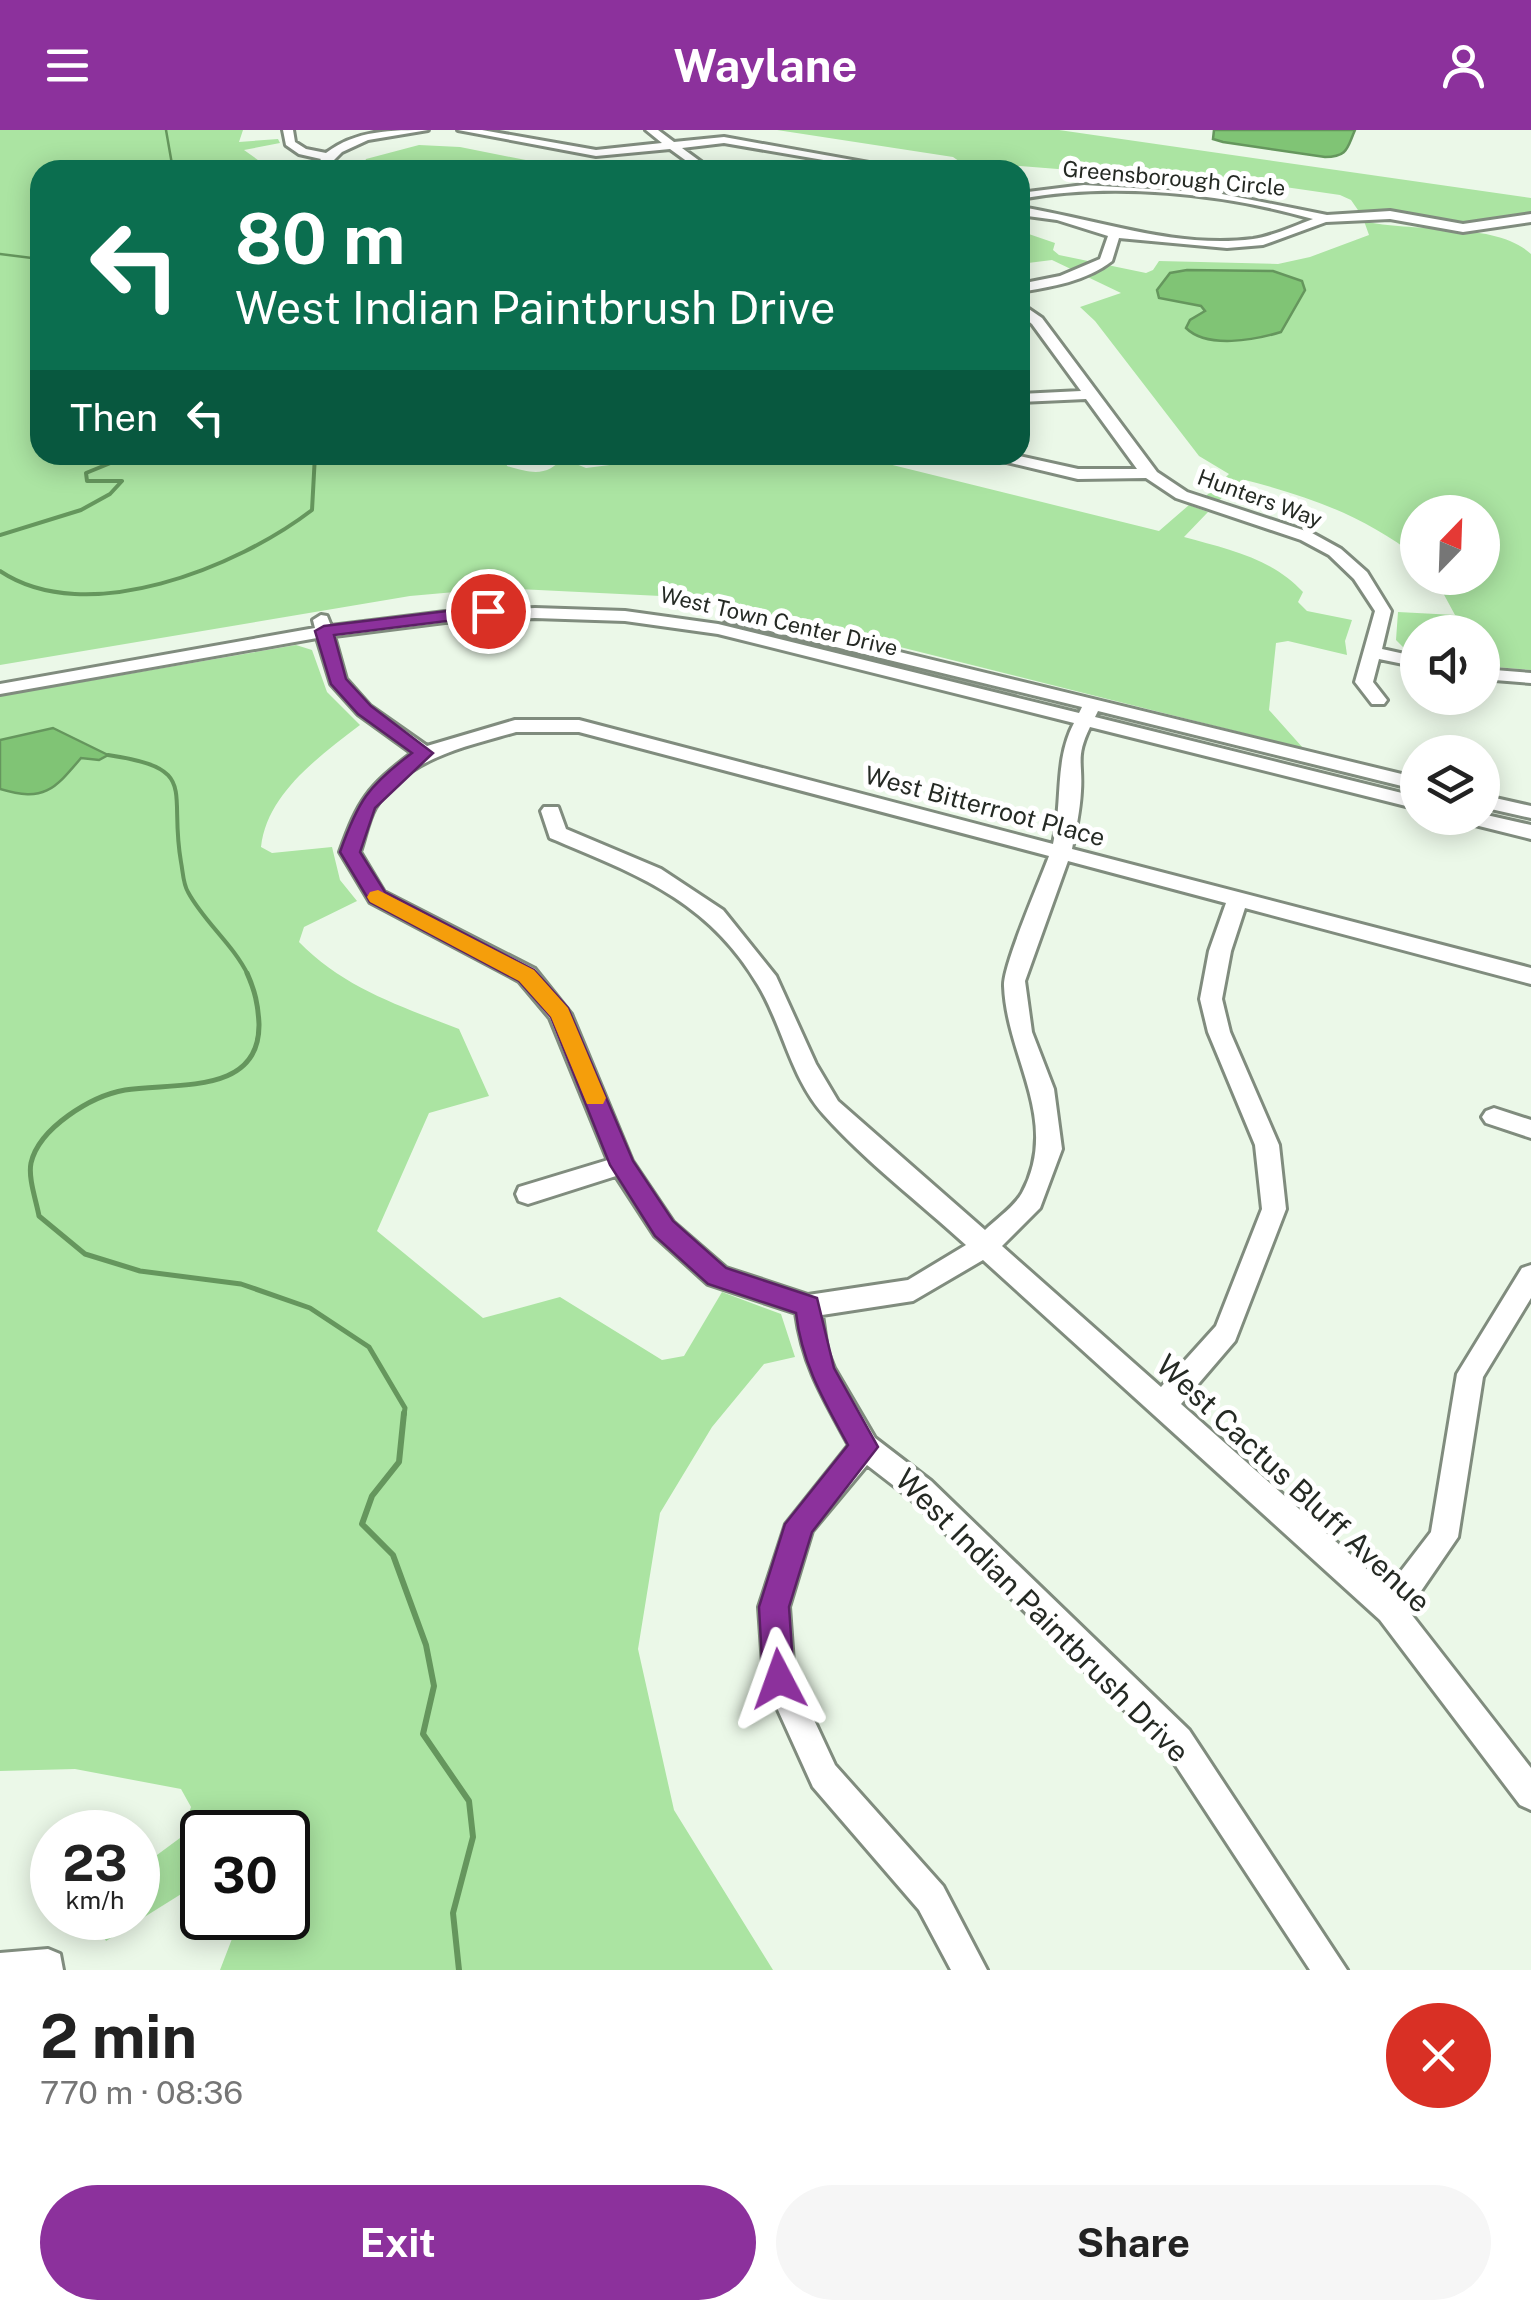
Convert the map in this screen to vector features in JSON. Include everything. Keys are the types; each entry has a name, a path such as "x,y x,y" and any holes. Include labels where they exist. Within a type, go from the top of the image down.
{"street":[{"path":"288,130 290,143 302,152 328,157"},
{"path":"326,160 363,138 423,130"},
{"path":"463,130 596,152 724,140 843,160"},
{"path":"651,130 692,160"},
{"name":"Greensborough Circle","path":"1030,194 1071,186 1264,203 1324,218"},
{"path":"1030,213 1115,234 1227,244 1259,242 1324,218 1390,215 1463,228 1531,218"},
{"path":"1030,286 1055,282 1106,261 1115,234"},
{"name":"Hunters Way","path":"1030,316 1149,473 1190,498 1305,534 1348,561 1368,581 1383,611 1364,682 1378,700"},
{"path":"1030,398 1090,395"},
{"path":"1030,463 1078,474 1149,473"},
{"name":"West Town Center Drive","path":"0,674 322,624 488,611 636,616 718,629 1400,780"},
{"path":"322,624 337,680 364,710 424,753 393,777 366,806 350,852 377,897 526,975 560,1014 622,1165 664,1229 717,1276 808,1306 913,1290 985,1246 1030,1201 1050,1149 1042,1089 1021,1032 1014,981 1061,852 1070,814 1072,782 1068,765 1074,739 1088,713"},
{"name":"West Town Center Drive","path":"0,689 322,624"},
{"path":"1372,652 1400,658"},
{"path":"1500,675 1531,678"},
{"name":"West Town Center Drive","path":"1088,713 1400,799"},
{"name":"West Bitterroot Place","path":"424,753 515,726 579,726 1531,976"},
{"path":"1500,804 1531,812"},
{"name":"West Cactus Bluff Avenue","path":"551,811 557,833 654,874 716,915 768,982 806,1067 830,1107 1390,1610 1531,1794"},
{"path":"1500,824 1531,832"},
{"path":"1163,1405 1226,1333 1274,1209 1267,1145 1220,1032 1211,999 1220,951 1238,897"},
{"path":"1494,1117 1531,1130"},
{"path":"528,1194 622,1165"},
{"path":"1390,1610 1444,1537 1470,1374 1531,1276"},
{"name":"West Indian Paintbrush Drive","path":"808,1306 814,1350 823,1373 864,1447 921,1490 1178,1741 1330,1970"},
{"path":"864,1447 800,1524 774,1607 779,1679 824,1776 931,1898 970,1970"},
{"path":"0,1970 48,1966"}],"shaded area":[{"path":"0,130 243,130 239,142 278,139 280,143 244,150 258,160 30,160 30,465 507,465 533,472 555,465 586,468 892,465 1159,531 1189,505 1208,512 1184,537 1232,551 1277,571 1303,592 1298,602 1307,611 1352,620 1345,641 1347,655 1288,641 1276,643 1269,710 1303,748 760,612 681,597 500,588 410,596 0,665"},
{"path":"777,130 1059,130 1531,198 1531,214 1452,224 1396,214 1360,213 1351,200 1340,195 1285,187 1030,167 1030,160 953,157"},
{"path":"1214,130 1355,130 1342,153 1325,157 1223,142 1213,139"},
{"path":"419,145 460,147 526,160 366,160"},
{"path":"1364,221 1475,232 1516,244 1531,254 1531,670 1500,667 1500,615 1455,615 1444,595 1500,595 1500,495 1400,495 1400,544 1357,519 1314,501 1245,480 1218,501 1206,496 1229,474 1199,456 1080,307 1121,293 1052,260 1030,263 1030,234 1055,243 1053,250 1059,255 1146,273 1159,261 1278,264 1310,257 1369,235"},
{"path":"1273,271 1302,281 1305,290 1281,332 1245,340 1206,339 1186,328 1190,320 1205,311 1201,306 1159,298 1157,290 1170,273"},
{"path":"1398,612 1455,615 1400,615 1400,644 1396,640"},
{"path":"296,645 312,650 327,692 360,725 284,793 265,828 261,847 272,853 332,847 340,880 357,901 304,927 299,942 354,984 459,1029 489,1096 429,1113 377,1231 483,1318 560,1297 662,1360 684,1356 722,1292 781,1314 795,1357 764,1364 712,1427 660,1513 638,1649 674,1810 773,1970 220,1970 232,1940 310,1940 310,1810 190,1810 181,1789 75,1769 0,1771 0,696"},
{"path":"53,728 108,755 99,760 81,758 55,785 38,793 0,789 0,740"},
{"path":"180,1838 180,1895 160,1907 160,1853"}],"waterway":[{"path":"166,130 171,160"},
{"path":"0,254 30,258"},
{"path":"0,535 81,510 110,494 122,481 87,481 86,473 106,465"},
{"path":"0,571 35,587 75,594 160,584 203,570 244,552 312,510 314,465"},
{"path":"108,755 157,767 169,776 175,786 186,889 247,974"},
{"path":"247,974 259,1024 256,1047 246,1064 211,1081 112,1093 68,1116 44,1138 31,1163 39,1216 85,1254 140,1271 241,1284 310,1308 369,1347 405,1408 404,1415"},
{"path":"404,1413 399,1462 372,1496 362,1524 393,1555 426,1645 434,1686 423,1734 469,1801 473,1837 453,1913 459,1970"}],"slow traffic":[{"path":"378,897 447,937 526,975 560,1014 595,1098"}],"route":[{"path":"488,611 324,631 337,680 364,710 424,753 393,777 366,806 350,852 377,897 526,975 560,1014 622,1165 664,1229 717,1276 808,1306 814,1350 823,1373 864,1447 800,1524 774,1607 779,1679"}]}
